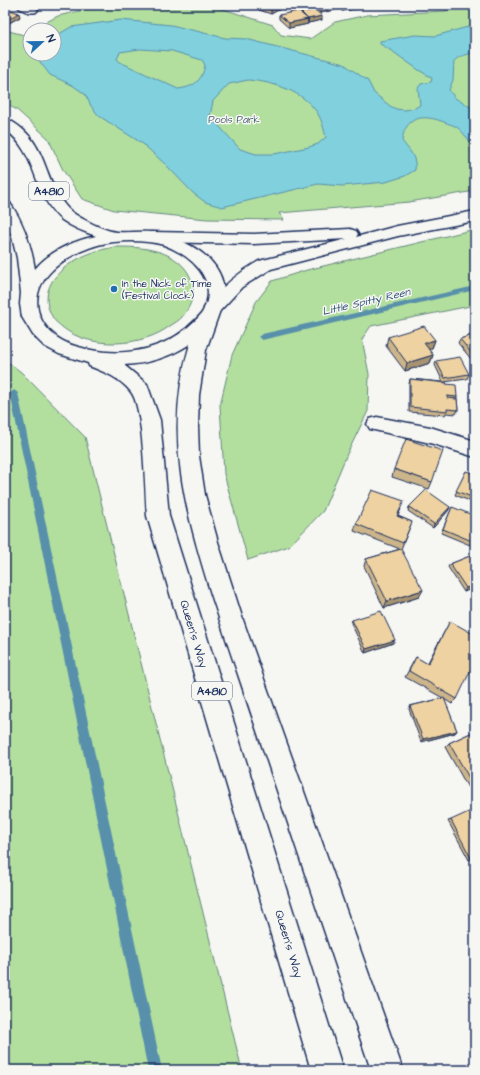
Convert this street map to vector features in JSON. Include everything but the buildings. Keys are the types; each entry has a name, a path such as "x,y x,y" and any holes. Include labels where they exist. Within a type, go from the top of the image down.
{"main road":[{"name":"Queen's Way","path":"5,123 26,141 36,158 44,182 56,204 67,216 83,225 115,237"},
{"name":"Queen's Way","path":"5,206 20,232 25,254 29,292 28,309 34,325 47,339 67,351 118,370 140,389 150,420 158,516 327,1070"},
{"path":"211,313 230,288 245,275 265,265 397,231 475,216"},
{"path":"152,237 246,239 397,231"},
{"name":"Queen's Way","path":"29,292 37,276 50,262 62,254 90,242 115,237 152,237 173,243 192,252 207,266 215,282 216,300 198,347 188,419 190,469 201,524 226,603 387,1070"},
{"name":"Queen's Way","path":"67,351 93,358 119,359 147,356 178,343 194,333 211,313"},
{"path":"377,424 430,435 475,449"}],"green space":[{"name":"Pools Park","path":"104,5 216,5 217,7 273,25 281,35 310,39 335,22 367,15 445,11 475,5 475,191 409,202 279,213 284,220 207,219 114,210 82,199 63,170 48,138 17,110 5,103 5,30 22,34 22,62 62,62 62,22 46,22 58,16"},
{"path":"475,229 475,305 371,326 362,339 369,374 368,411 347,454 323,511 289,546 248,560 224,474 220,405 232,355 256,302 272,281 307,270"},
{"path":"114,247 141,248 156,251 167,255 185,268 190,276 193,286 193,296 189,306 179,320 158,333 145,338 131,342 116,343 87,340 62,327 55,321 48,307 47,296 50,286 55,278 62,270 81,257"},
{"path":"5,360 21,372 85,437 242,1070 5,1070"}],"water":[{"path":"121,20 171,25 225,38 246,39 344,64 368,81 374,93 390,106 396,109 405,110 415,108 420,105 418,88 421,84 431,82 432,78 380,44 380,41 415,35 435,36 475,25 475,52 459,57 454,61 453,80 449,90 455,98 475,110 475,147 455,126 436,119 416,119 407,126 402,141 414,157 415,161 415,170 405,176 386,182 342,186 318,184 222,207 205,202 193,193 143,144 99,116 91,106 85,94 72,85 50,75 40,62 62,62 62,32 71,27","holes":["140,49 172,51 202,60 205,65 204,71 193,85 178,89 120,62 117,59 120,52","248,80 258,81 287,89 305,99 319,116 326,137 318,144 309,147 274,154 256,154 240,149 210,116 213,101 229,84"]}],"waterway":[{"name":"Little Spitty Reen","path":"262,337 475,288"},
{"path":"14,393 155,1070"}],"place":[{"name":"In the Nick of Time (Festival Clock)","path":"114,289"}]}
